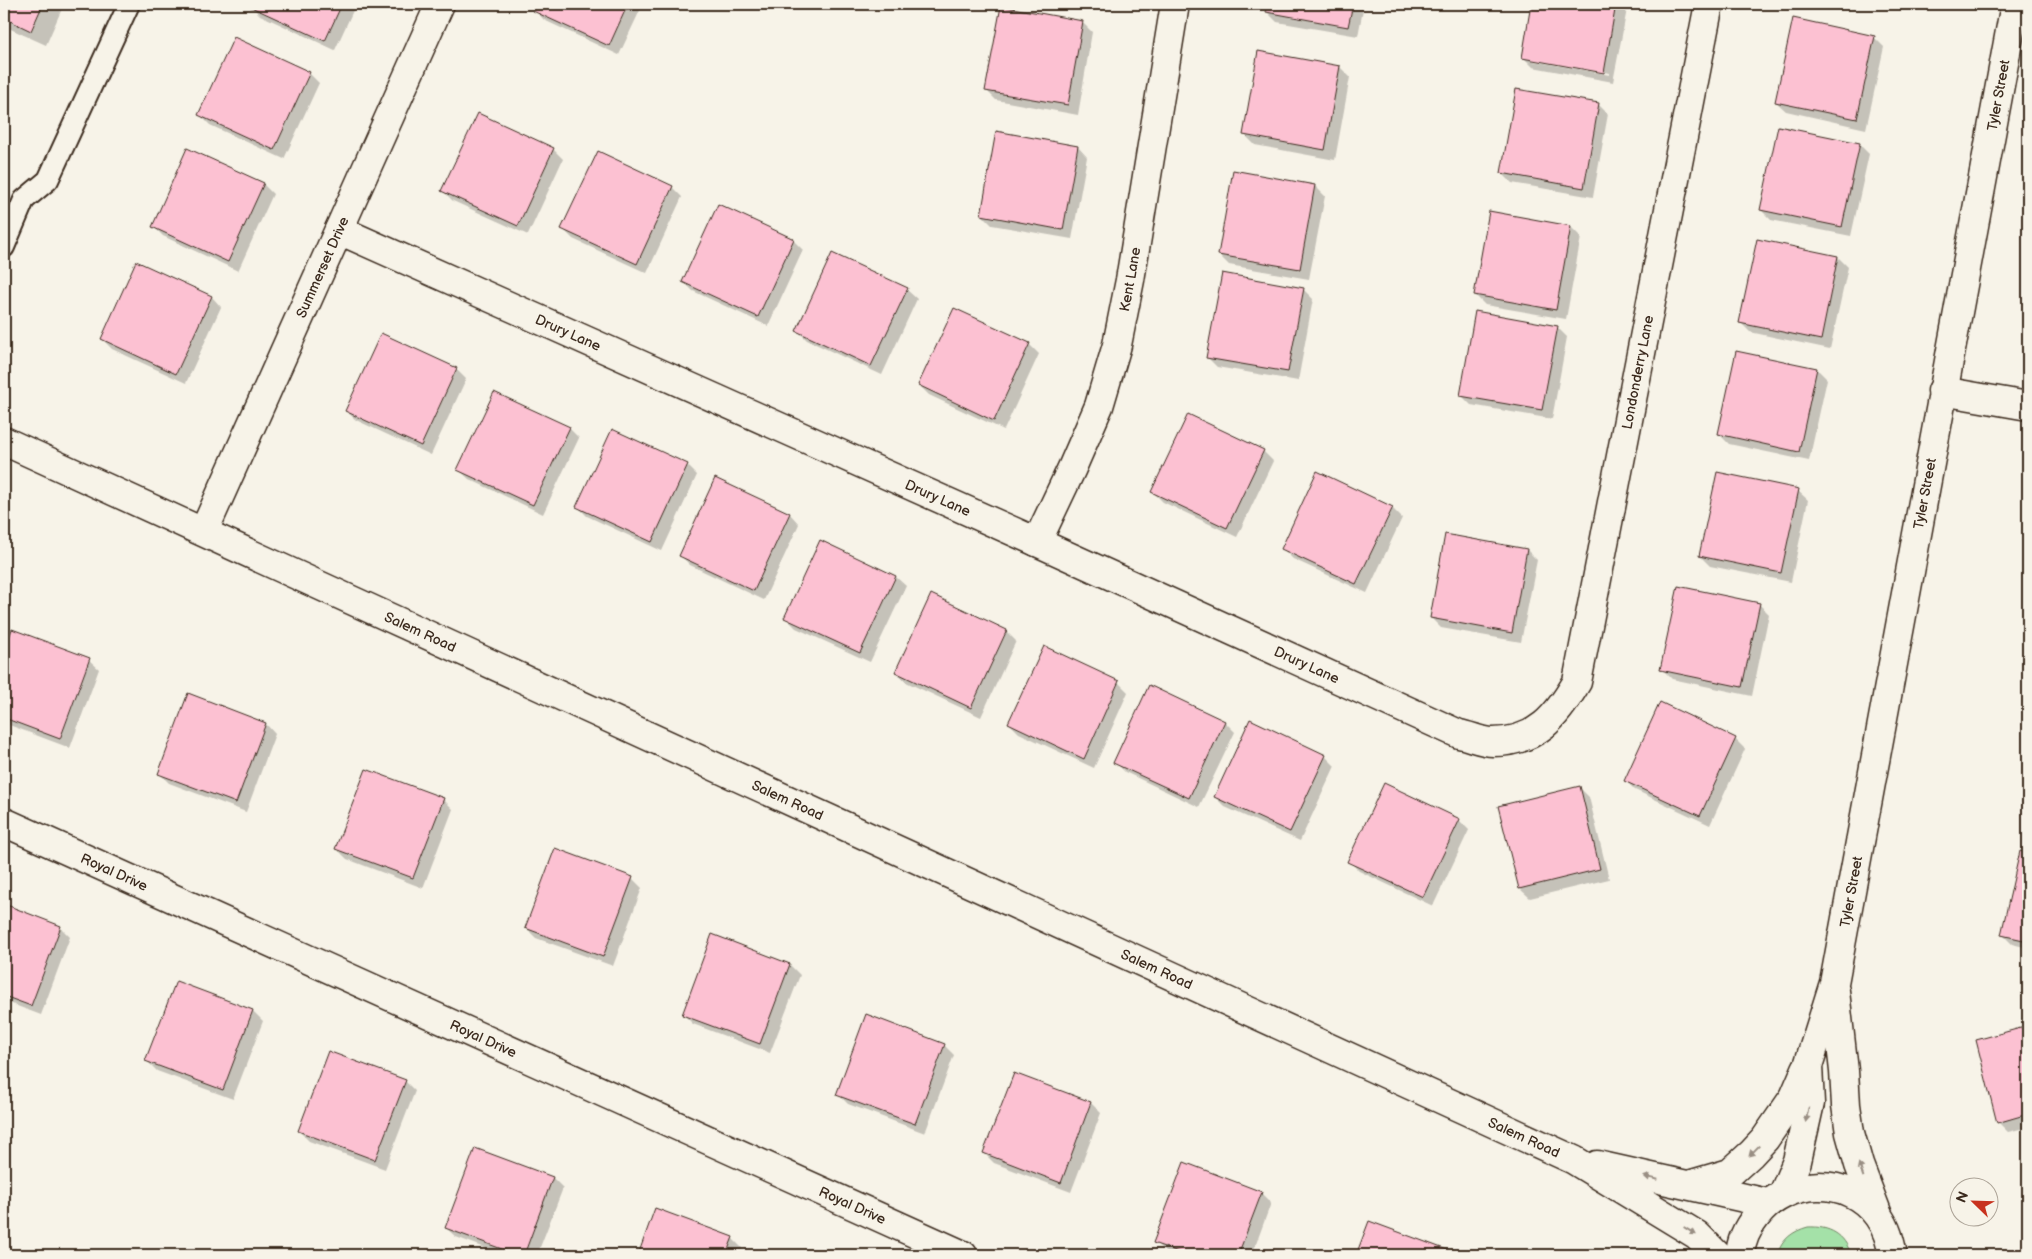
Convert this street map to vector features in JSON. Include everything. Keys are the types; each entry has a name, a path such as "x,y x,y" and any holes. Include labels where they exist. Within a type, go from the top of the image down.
{"street":[{"name":"Summerset Drive","path":"204,531 440,4"},
{"name":"Kent Lane","path":"1037,542 1099,406 1117,345 1130,280 1175,4"},
{"name":"Londonderry Lane","path":"1541,729 1562,707 1577,682 1709,4"},
{"name":"Tyler Street","path":"1740,1255 1740,1249 1749,1226 1776,1198 1796,1161 1810,1103 1808,1066 1834,982 2015,4"},
{"name":"Drury Lane","path":"338,230 1037,542 1459,734 1492,742 1521,739 1541,729"},
{"path":"1942,392 2028,406"},
{"name":"Salem Road","path":"4,440 1574,1160 1698,1236 1717,1255"},
{"name":"Royal Drive","path":"4,822 963,1255"},
{"name":"Tyler Street","path":"1834,982 1850,1133 1859,1166 1887,1235"},
{"path":"1689,1185 1730,1173 1751,1154 1765,1139 1794,1096 1808,1066"},
{"name":"Salem Road","path":"1574,1160 1689,1185 1720,1194 1776,1198"},
{"path":"1776,1198 1803,1186 1825,1186 1845,1190 1863,1200 1887,1235 1908,1255"}],"lane":[{"path":"4,247 24,200 48,180 129,4"}],"green space":[{"path":"1808,1227 1823,1228 1835,1233 1845,1242 1851,1255 1777,1255 1782,1244 1789,1236"}],"building":[{"path":"4,4 43,4 31,31 4,18"},
{"path":"250,4 342,4 325,41 249,6"},
{"path":"536,4 628,4 609,46 533,11"},
{"path":"1267,4 1353,4 1348,27 1266,12"},
{"path":"1531,4 1616,4 1604,73 1522,58"},
{"path":"1001,6 1083,21 1068,105 985,91"},
{"path":"1793,18 1875,36 1857,119 1775,102"},
{"path":"234,37 310,72 274,150 198,115"},
{"path":"1258,51 1340,66 1325,150 1243,135"},
{"path":"1516,89 1599,103 1584,188 1501,173"},
{"path":"478,113 554,148 518,226 441,191"},
{"path":"1778,126 1860,143 1842,227 1760,210"},
{"path":"996,131 1078,146 1063,230 981,215"},
{"path":"187,148 264,183 228,262 152,227"},
{"path":"598,151 673,186 637,264 561,229"},
{"path":"1233,170 1315,185 1300,269 1218,255"},
{"path":"718,204 794,239 758,317 682,282"},
{"path":"1489,211 1571,226 1556,310 1474,295"},
{"path":"1757,239 1838,256 1821,340 1739,323"},
{"path":"832,253 908,288 871,366 796,331"},
{"path":"136,261 212,296 176,374 101,339"},
{"path":"1222,273 1304,288 1288,372 1206,358"},
{"path":"954,308 1030,343 994,421 918,385"},
{"path":"1475,311 1558,326 1542,410 1460,396"},
{"path":"381,333 457,368 421,446 345,411"},
{"path":"1736,351 1817,368 1799,452 1718,434"},
{"path":"494,392 570,427 533,505 457,470"},
{"path":"1188,414 1264,450 1227,528 1151,492"},
{"path":"612,429 688,464 652,542 576,507"},
{"path":"1317,471 1393,507 1356,584 1281,549"},
{"path":"1717,472 1799,489 1781,573 1699,556"},
{"path":"715,478 790,513 754,591 679,556"},
{"path":"1445,534 1527,549 1512,633 1430,618"},
{"path":"820,540 896,576 860,653 784,618"},
{"path":"1678,586 1760,603 1742,687 1660,670"},
{"path":"931,594 1007,630 971,708 895,672"},
{"path":"12,629 90,658 60,739 4,718 4,652"},
{"path":"1044,646 1119,681 1084,759 1008,723"},
{"path":"1149,685 1225,721 1189,798 1113,763"},
{"path":"188,693 266,723 236,803 158,774"},
{"path":"1660,702 1736,738 1700,816 1624,781"},
{"path":"1250,719 1326,755 1290,832 1214,797"},
{"path":"366,769 444,798 413,878 335,849"},
{"path":"1384,783 1460,819 1423,897 1347,862"},
{"path":"1580,786 1600,869 1519,889 1498,806"},
{"path":"555,848 633,877 603,957 525,928"},
{"path":"2020,851 2028,853 2028,941 2001,935"},
{"path":"4,904 61,926 31,1006 4,996"},
{"path":"712,934 790,964 760,1044 682,1015"},
{"path":"176,981 253,1010 223,1090 145,1061"},
{"path":"866,1014 945,1044 915,1124 836,1095"},
{"path":"2028,1026 2028,1114 1997,1123 1976,1040"},
{"path":"328,1051 406,1080 375,1160 298,1131"},
{"path":"1014,1073 1091,1102 1061,1183 983,1153"},
{"path":"475,1148 553,1177 524,1255 518,1255 445,1228"},
{"path":"1184,1162 1262,1192 1238,1255 1187,1255 1153,1243"},
{"path":"655,1208 733,1237 726,1255 638,1255"},
{"path":"1369,1221 1447,1250 1445,1255 1356,1255"}]}
